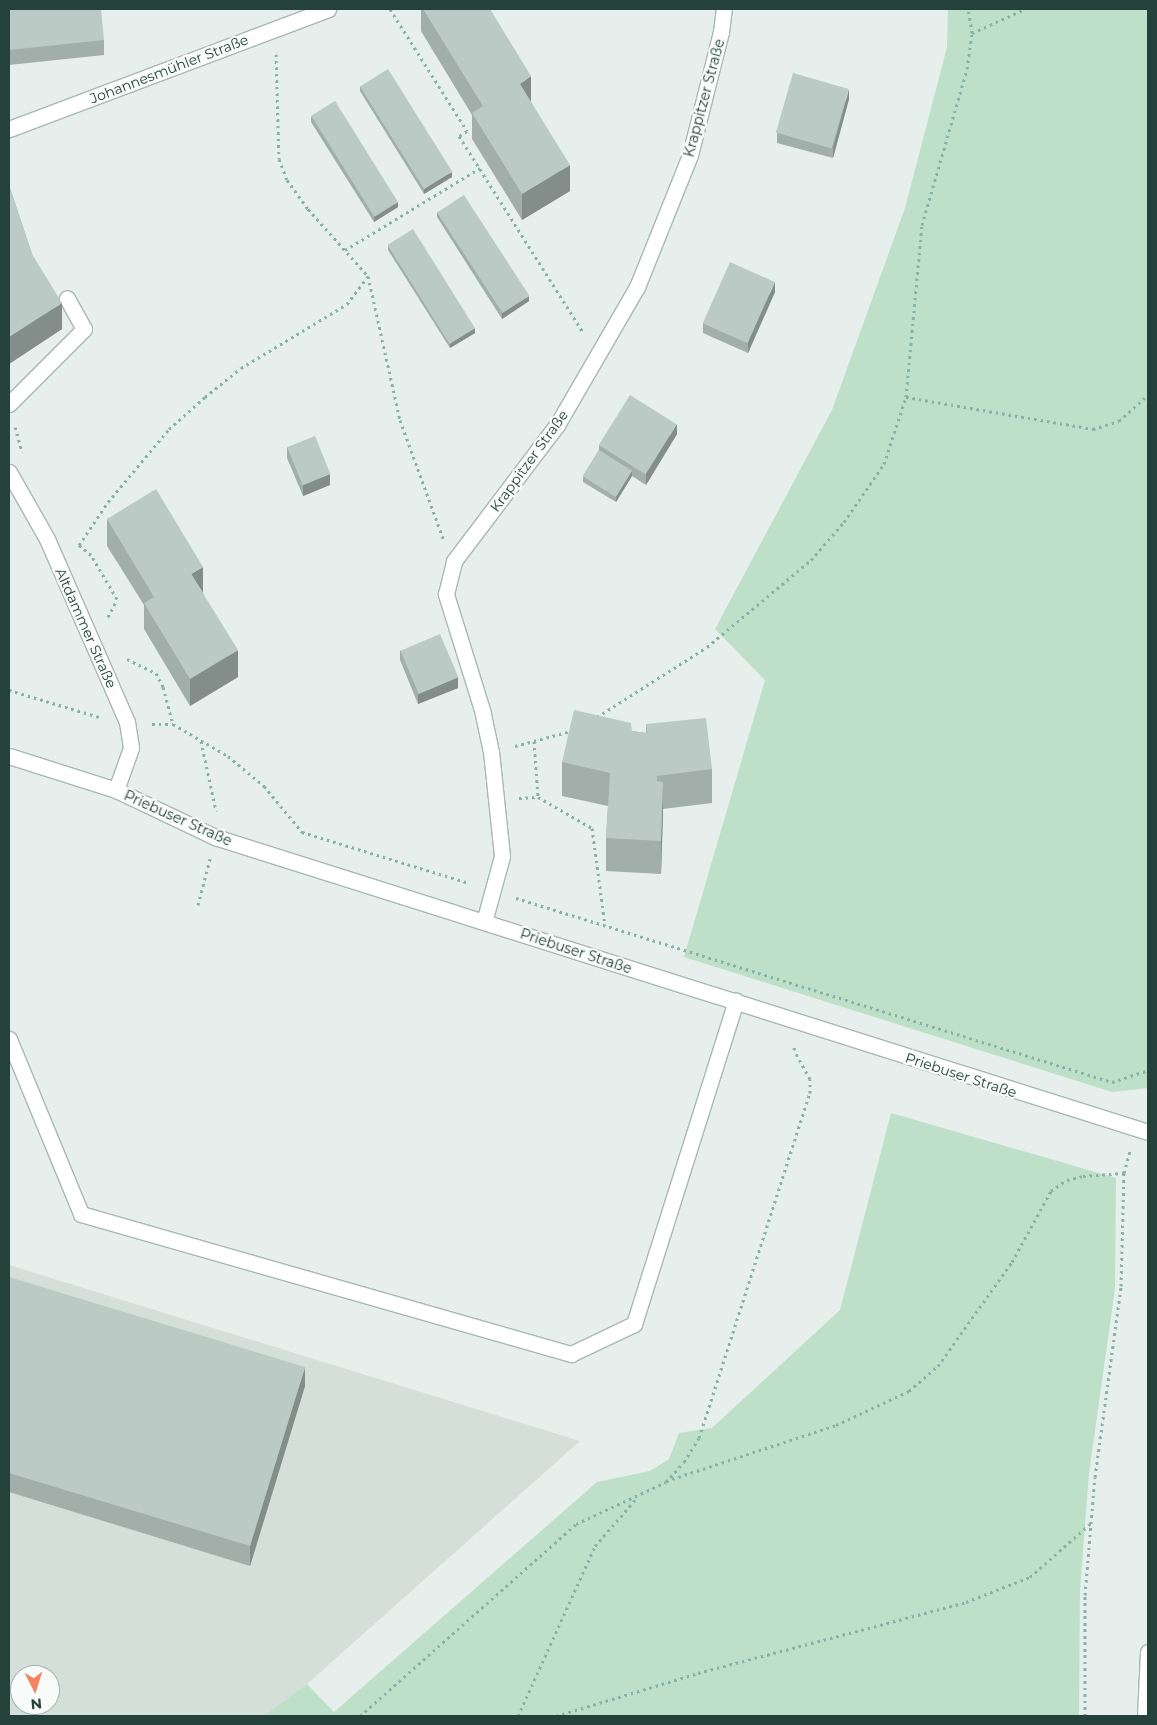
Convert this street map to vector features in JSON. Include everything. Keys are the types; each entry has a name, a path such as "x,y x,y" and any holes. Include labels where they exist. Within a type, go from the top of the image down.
{"street":[{"name":"Johannesmühler Straße","path":"9,129 328,9"},
{"name":"Krappitzer Straße","path":"484,922 502,856 491,752 483,712 446,594 454,561 557,424 637,287 690,155 721,32 724,9"},
{"path":"9,404 84,329 67,298"},
{"name":"Altdammer Straße","path":"9,472 47,539 127,722 131,748 116,790"},
{"name":"Priebuser Straße","path":"9,756 116,790 215,837 1142,1131"},
{"path":"9,1039 81,1214 570,1354 634,1324 736,1001"},
{"path":"1145,1716 1148,1652"}],"path":[{"path":"390,9 467,131 459,136 598,356"},
{"path":"592,720 707,647 811,560 844,522 884,464 906,397 922,224 967,69 972,32 968,9"},
{"path":"972,32 1025,9"},
{"path":"276,29 276,146 279,159 287,180 308,209 368,276 400,420 454,561"},
{"path":"345,250 480,168"},
{"path":"105,622 117,599 91,555 79,545 108,502 169,429 205,397 241,368 347,304 368,276"},
{"path":"906,397 1093,428 1118,421 1148,396"},
{"path":"119,656 156,673 163,687 172,724"},
{"path":"9,690 107,720 172,724 228,756 264,786 302,832 1112,1082 1148,1070"},
{"path":"491,752 576,730"},
{"path":"534,742 538,797"},
{"path":"497,800 538,797 592,828 605,925"},
{"path":"666,1482 684,1462 699,1438 810,1093 810,1079 794,1050 800,1021"},
{"path":"1085,1716 1085,1596 1121,1286 1124,1173 1142,1131"},
{"path":"360,1716 576,1524 666,1482 836,1425 909,1391 938,1366 1012,1262 1051,1191 1075,1178 1124,1173"},
{"path":"518,1716 595,1546 639,1496"},
{"path":"556,1716 698,1673 966,1602 1030,1577 1092,1523"}],"shaded area":[{"path":"9,1265 580,1441 307,1684 266,1716 9,1716"}],"green space":[{"path":"948,9 1148,9 1148,1088 1112,1092 684,957 765,680 715,629 832,410 905,208 947,47"},
{"path":"891,1113 1116,1178 1115,1289 1089,1473 1080,1591 1079,1716 264,1716 307,1684 334,1712 597,1482 650,1471 669,1459 679,1433 712,1428 840,1310"}],"building":[{"path":"9,9 101,9 104,40 9,50"},
{"path":"423,9 490,9 531,76 520,84 570,165 522,194 472,113 483,106"},
{"path":"388,69 452,172 424,189 360,86"},
{"path":"793,73 849,89 832,149 776,133"},
{"path":"335,101 398,202 374,217 311,116"},
{"path":"9,185 32,254 62,303 9,337"},
{"path":"464,195 529,296 503,313 437,212"},
{"path":"413,229 475,328 450,344 388,245"},
{"path":"730,262 775,282 748,343 703,323"},
{"path":"630,395 677,424 645,474 599,445"},
{"path":"315,436 330,474 303,485 287,447"},
{"path":"599,450 632,471 616,497 583,476"},
{"path":"156,489 203,567 191,574 238,650 190,679 144,603 154,597 107,519"},
{"path":"440,634 458,677 419,694 400,651"},
{"path":"574,710 631,723 632,731 647,733 646,724 706,718 712,769 657,776 657,781 663,782 661,841 606,838 610,773 562,762"},
{"path":"9,1277 305,1367 250,1546 9,1473"}]}
